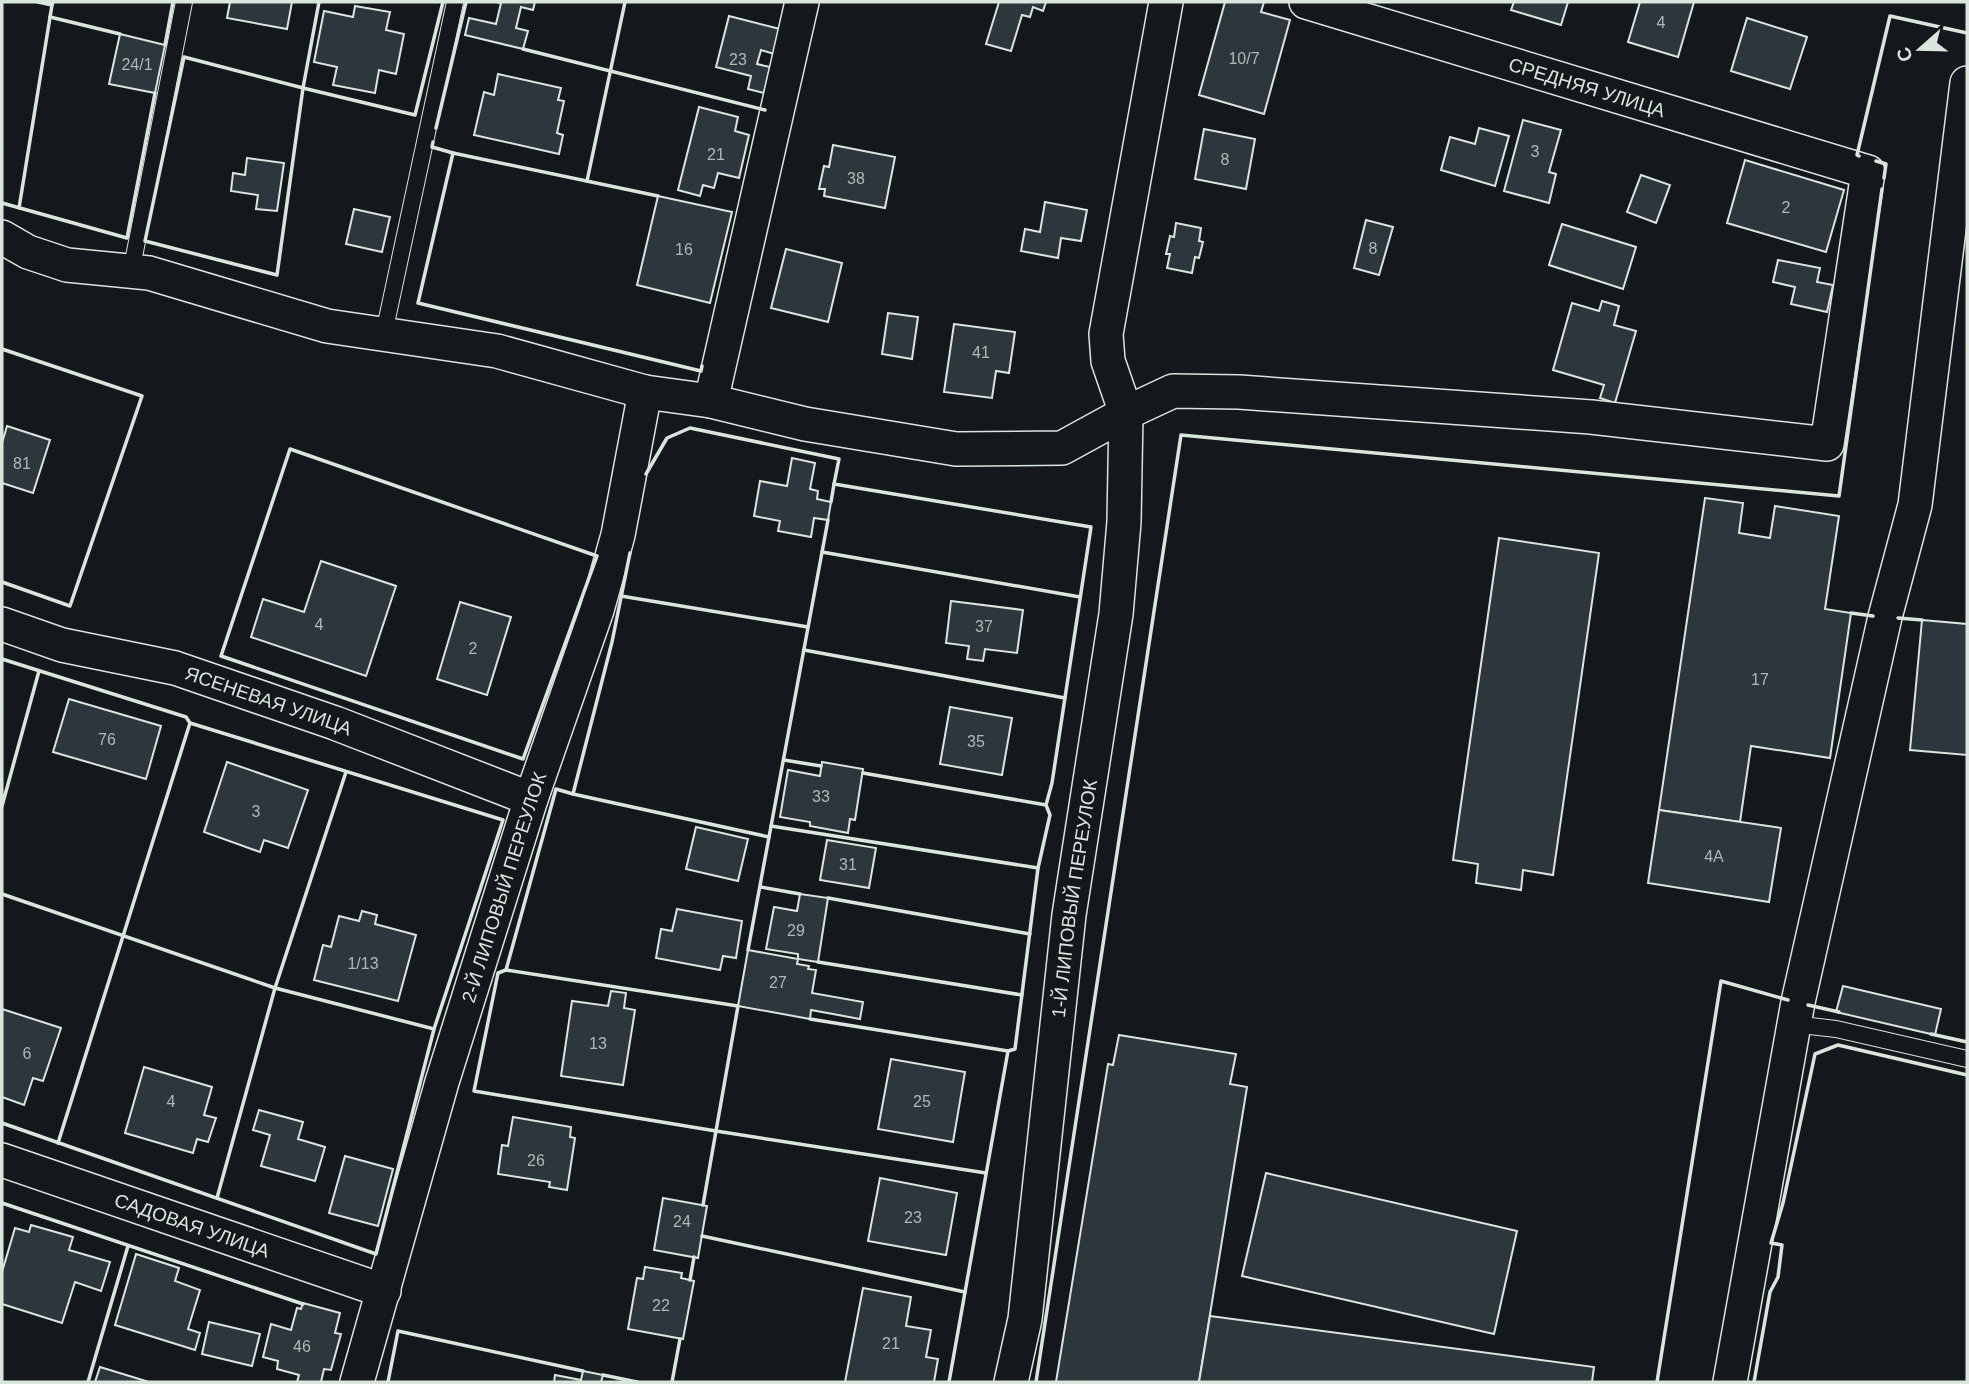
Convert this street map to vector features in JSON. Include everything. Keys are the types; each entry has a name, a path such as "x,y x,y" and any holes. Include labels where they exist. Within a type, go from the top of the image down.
{"street":[{"path":"711,401 802,2"},
{"path":"2,237 28,252 67,265 149,273 327,326 497,351 645,393 711,401 805,424 956,449 1062,448 1126,413 1108,361 1106,334 1167,2"},
{"name":"СРЕДНЯЯ УЛИЦА","path":"1126,413 1173,390 1239,392 1591,418 1827,444 1868,172 1306,2"},
{"path":"1730,1382 1794,1024 1885,617 1914,505 1967,83"},
{"name":"2-Й ЛИПОВЫЙ ПЕРЕУЛОК","path":"357,1382 442,1082 531,799 597,610 618,535 645,393"},
{"name":"1-Й ЛИПОВЫЙ ПЕРЕУЛОК","path":"1011,1382 1025,1319 1069,915 1116,614 1124,522 1126,413"},
{"name":"ЯСЕНЕВАЯ УЛИЦА","path":"2,624 62,645 175,668 335,723 531,799"},
{"name":"САДОВАЯ УЛИЦА","path":"2,1160 384,1291"}],"lane":[{"path":"131,272 184,2"},
{"path":"384,333 456,2"},
{"path":"1794,1024 1836,1029 1967,1059"}],"building":[{"path":"230,2 292,2 287,29 227,18"},
{"path":"496,2 535,2 533,10 521,7 516,28 528,31 523,49 465,35 469,18 496,24 501,3"},
{"path":"999,2 1046,2 1043,11 1033,7 1030,17 1022,15 1011,51 986,44"},
{"path":"1225,2 1264,2 1261,12 1290,20 1264,114 1199,95"},
{"path":"1514,2 1568,2 1561,25 1511,10"},
{"path":"1640,2 1694,2 1678,57 1628,42"},
{"path":"355,6 390,12 386,30 404,34 396,74 379,70 375,93 333,85 337,67 314,62 324,11 353,17"},
{"path":"729,16 780,29 774,54 761,50 757,64 770,67 764,93 748,89 751,76 716,67"},
{"path":"1747,18 1807,37 1790,89 1731,71"},
{"path":"120,34 165,45 155,93 109,84"},
{"path":"498,74 561,88 558,100 564,101 557,133 563,135 559,154 474,135 484,92 494,95"},
{"path":"699,107 738,117 735,131 749,135 739,178 718,173 714,188 703,185 700,196 678,190"},
{"path":"1523,120 1561,130 1549,172 1556,174 1549,203 1504,191"},
{"path":"1479,128 1509,136 1495,186 1441,170 1450,137 1475,144"},
{"path":"1204,129 1255,139 1246,189 1195,179"},
{"path":"833,145 895,157 885,208 824,196 825,189 819,189 824,166 829,167"},
{"path":"247,158 284,163 277,211 256,209 258,195 231,191 233,173 245,175"},
{"path":"1745,160 1844,190 1826,252 1727,223"},
{"path":"1641,175 1670,185 1656,223 1627,212"},
{"path":"658,196 732,212 710,303 637,285"},
{"path":"1045,202 1087,210 1081,241 1061,238 1058,258 1021,251 1025,229 1040,232"},
{"path":"354,209 390,217 382,252 346,244"},
{"path":"1366,220 1393,227 1379,275 1354,268"},
{"path":"1176,223 1201,228 1199,241 1203,242 1199,258 1195,257 1192,273 1167,268 1170,254 1166,254 1170,236 1174,237"},
{"path":"1562,224 1636,247 1623,289 1549,265"},
{"path":"786,249 842,263 828,322 771,308"},
{"path":"1778,260 1820,268 1817,282 1833,285 1827,312 1791,304 1795,287 1773,282"},
{"path":"1602,301 1619,306 1614,325 1636,331 1615,403 1600,398 1604,385 1553,370 1572,303 1599,311"},
{"path":"888,313 918,317 912,359 882,354"},
{"path":"954,324 1015,332 1009,373 996,371 992,398 944,392"},
{"path":"7,426 50,440 33,493 2,483 2,443"},
{"path":"792,458 815,463 810,489 818,491 817,499 831,502 828,520 814,518 811,537 778,531 780,521 754,516 760,481 787,486"},
{"path":"1705,498 1743,503 1739,533 1770,538 1775,506 1839,516 1825,609 1851,613 1830,758 1751,746 1740,822 1659,810"},
{"path":"1499,538 1599,553 1553,875 1523,870 1521,890 1476,883 1478,864 1453,860"},
{"path":"321,561 396,586 366,676 251,637 263,599 304,612"},
{"path":"951,601 1023,610 1017,653 985,649 983,661 967,659 969,646 946,643"},
{"path":"460,602 511,617 487,695 437,679"},
{"path":"1922,620 1967,624 1967,755 1910,750"},
{"path":"69,699 161,726 146,779 53,752"},
{"path":"950,707 1012,718 1002,775 940,764"},
{"path":"227,762 308,790 288,848 264,840 260,852 204,832"},
{"path":"822,762 863,769 855,820 850,819 848,833 780,817 788,770 820,776"},
{"path":"1659,810 1781,828 1769,902 1648,883"},
{"path":"696,827 748,839 738,881 686,869"},
{"path":"827,840 876,848 869,888 820,880"},
{"path":"800,894 828,898 818,962 798,959 798,954 766,949 774,907 797,911"},
{"path":"677,909 742,921 736,958 723,956 720,970 656,958 661,929 672,931"},
{"path":"362,911 377,915 375,924 416,935 398,1001 314,980 323,945 331,947 339,916 359,921"},
{"path":"748,950 798,959 797,964 816,970 812,993 863,1002 860,1019 811,1010 810,1019 738,1006"},
{"path":"1843,986 1941,1009 1935,1035 1836,1012"},
{"path":"611,991 626,993 624,1008 635,1010 623,1085 561,1076 572,1001 608,1006"},
{"path":"2,1009 61,1028 43,1081 33,1078 24,1105 2,1097"},
{"path":"1119,1035 1236,1054 1230,1084 1247,1087 1199,1382 1056,1382 1108,1064 1113,1065"},
{"path":"891,1059 965,1072 953,1142 878,1129"},
{"path":"144,1067 212,1087 204,1115 216,1118 208,1142 197,1139 193,1153 125,1133"},
{"path":"259,1110 303,1122 298,1139 325,1147 315,1181 261,1166 270,1135 253,1130"},
{"path":"513,1117 571,1127 570,1137 575,1138 567,1190 549,1187 550,1182 498,1174 502,1145 508,1146"},
{"path":"345,1156 393,1169 378,1226 329,1213"},
{"path":"1266,1173 1517,1231 1494,1334 1242,1276"},
{"path":"880,1178 957,1193 946,1255 868,1241"},
{"path":"663,1198 707,1206 698,1258 654,1250"},
{"path":"31,1225 73,1237 69,1250 110,1262 101,1291 75,1282 62,1323 2,1304 2,1272 15,1228 29,1232"},
{"path":"136,1254 179,1268 175,1281 200,1290 188,1329 200,1333 195,1350 115,1325"},
{"path":"645,1267 682,1273 681,1278 694,1281 683,1339 628,1329 637,1278 643,1279"},
{"path":"863,1288 911,1297 906,1326 931,1330 926,1357 938,1359 934,1382 845,1382"},
{"path":"303,1303 340,1313 335,1333 341,1334 331,1370 324,1369 321,1382 297,1382 299,1375 277,1369 278,1361 263,1357 271,1324 291,1330 297,1308 301,1309"},
{"path":"1210,1316 1594,1367 1592,1382 1199,1382"},
{"path":"209,1322 260,1334 252,1366 202,1354"},
{"path":"100,1367 149,1382 95,1382"},
{"path":"583,1371 603,1375 601,1382 554,1382 555,1375 581,1380"}],"wall":[{"path":"38,2 52,5 53,2"},
{"path":"165,45 173,2"},
{"path":"319,2 303,88 415,115 443,2"},
{"path":"436,128 466,2"},
{"path":"587,181 625,2"},
{"path":"19,208 52,5"},
{"path":"1859,156 1857,155 1890,16 1967,33"},
{"path":"50,17 120,34"},
{"path":"523,49 765,110"},
{"path":"184,57 303,88 277,275 145,241 184,57"},
{"path":"2,203 127,238 155,93"},
{"path":"433,142 432,147 453,153 418,303 701,371 702,366"},
{"path":"453,153 658,196"},
{"path":"1876,161 1886,164 1884,178"},
{"path":"1036,1382 1181,435 1839,496 1882,189"},
{"path":"2,349 142,396 70,606 2,582"},
{"path":"646,474 667,438 690,428 839,459 834,484 1091,527 1052,783 1046,805 1050,815 1038,868 1015,1049 1008,1051 949,1382"},
{"path":"290,449 597,556 523,759 221,656 290,449"},
{"path":"831,502 834,484"},
{"path":"748,950 828,520"},
{"path":"822,552 1080,597"},
{"path":"630,553 612,642 573,794 556,789 506,970 498,973 474,1091 716,1131 703,1205"},
{"path":"621,596 808,627"},
{"path":"1851,613 1873,616"},
{"path":"1898,618 1922,620"},
{"path":"804,650 1065,698"},
{"path":"2,659 186,717 190,723 503,820 434,1029 376,1254 2,1123"},
{"path":"2,806 39,671"},
{"path":"58,1143 190,723"},
{"path":"784,760 821,766"},
{"path":"217,1198 275,988 346,772"},
{"path":"863,773 1046,805"},
{"path":"573,794 769,837"},
{"path":"771,826 1038,868"},
{"path":"761,887 800,894"},
{"path":"2,894 275,988 434,1029"},
{"path":"828,898 1030,934"},
{"path":"818,962 1022,995"},
{"path":"506,970 738,1006 716,1131 986,1173"},
{"path":"1657,1382 1721,981 1788,1000"},
{"path":"1808,1005 1839,1012"},
{"path":"810,1019 1008,1051"},
{"path":"1931,1034 1967,1042"},
{"path":"1754,1382 1770,1292 1778,1277 1782,1245 1771,1243 1783,1203 1815,1054 1838,1045 1967,1075"},
{"path":"2,1203 303,1304"},
{"path":"702,1236 965,1292"},
{"path":"88,1382 128,1246"},
{"path":"690,1280 694,1257"},
{"path":"388,1382 398,1331 583,1371"},
{"path":"672,1382 680,1339"},
{"path":"603,1375 637,1382"}]}
